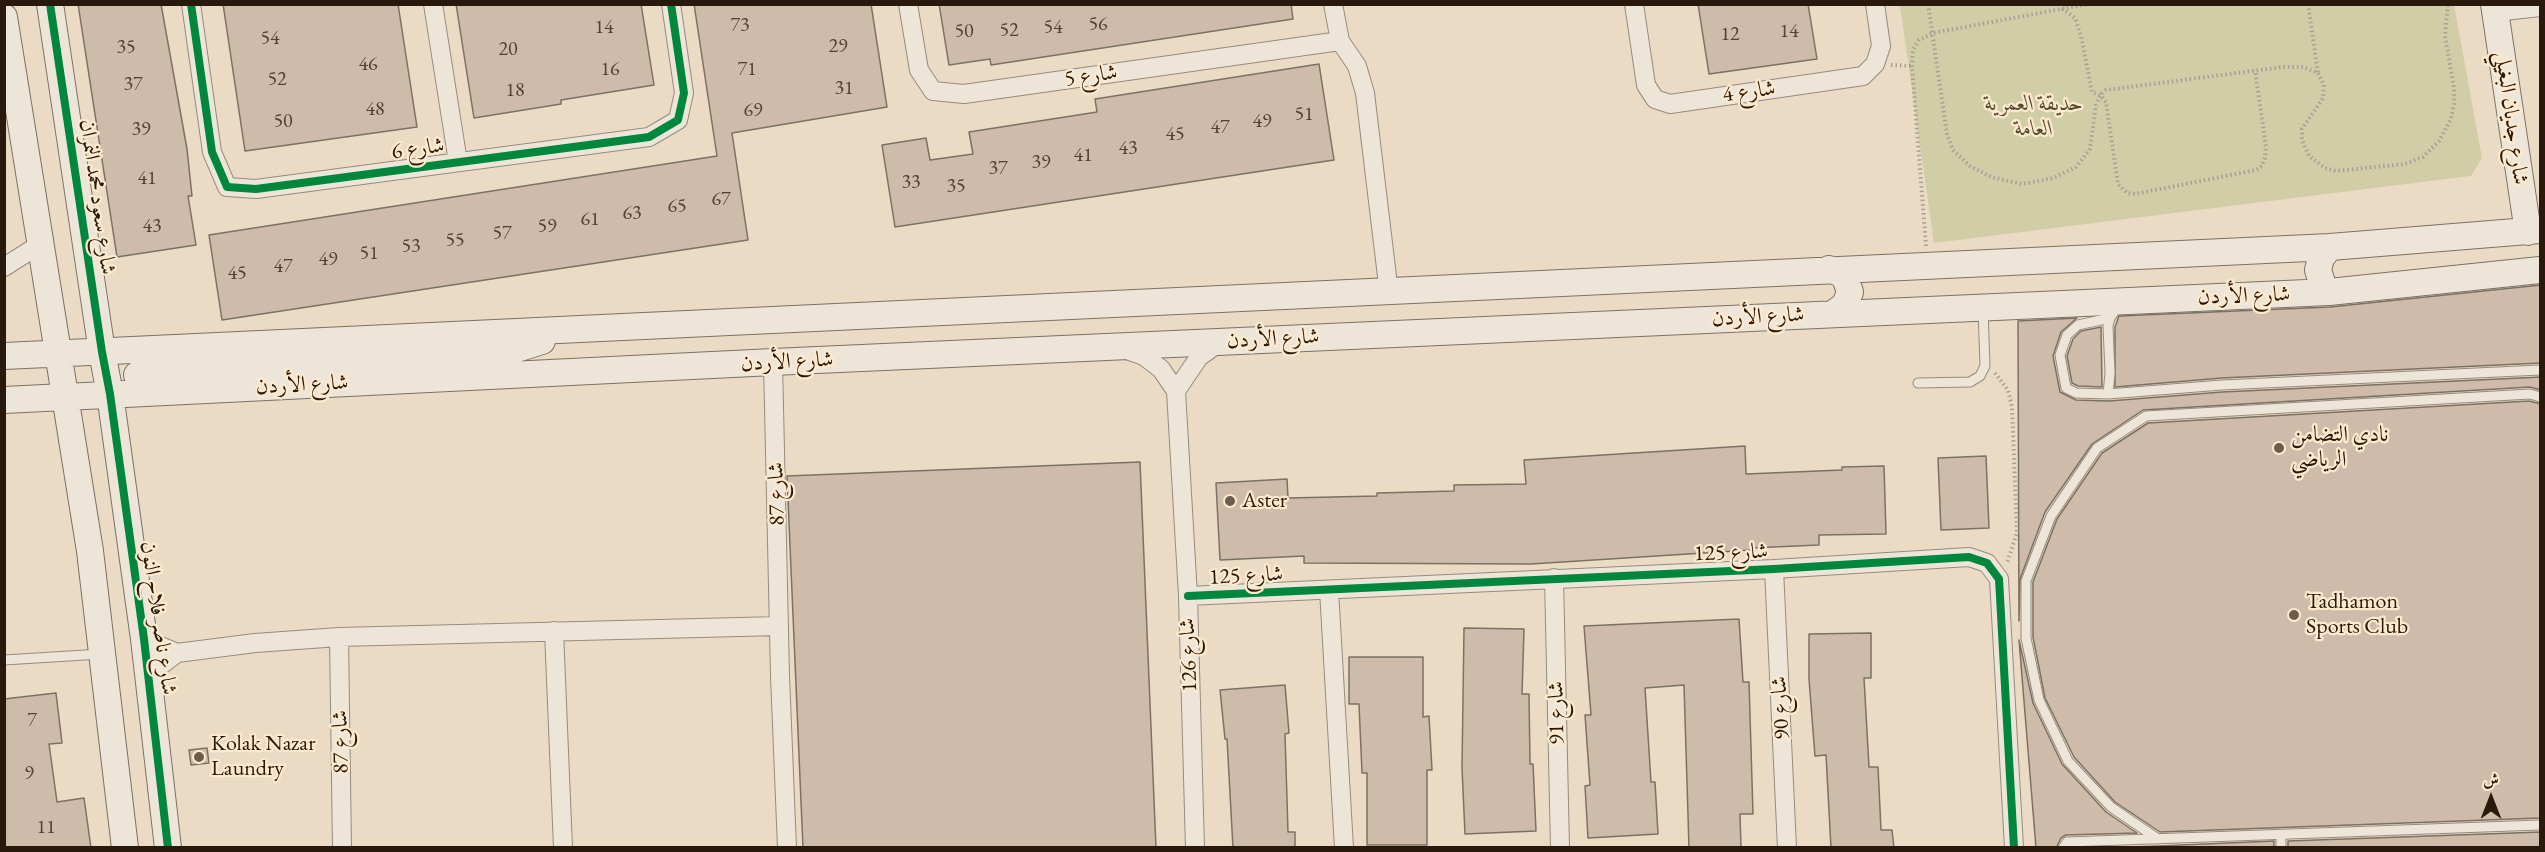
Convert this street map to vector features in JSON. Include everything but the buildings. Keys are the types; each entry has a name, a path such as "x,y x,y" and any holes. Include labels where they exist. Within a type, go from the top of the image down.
{"main road":[{"name":"شارع سعود محمد النمران","path":"50,4 108,386"},
{"name":"شارع جديان البغيلي","path":"2494,8 2534,231"},
{"path":"4,17 39,245 66,396 104,654 125,848"},
{"name":"شارع الأردن","path":"4,356 60,363 102,352 2330,247 2534,231"},
{"path":"2329,292 2323,286 2318,270 2321,258 2330,247"},
{"path":"1829,269 1842,274 1849,286 1849,299 1840,310 1834,313"},
{"name":"شارع الأردن","path":"4,400 66,396 108,386 1120,348 1983,307 2117,309 2329,292 2541,270"},
{"path":"108,386 488,354 525,347 564,331"},
{"path":"4,383 44,379 60,363"},
{"name":"شارع ناصر فلاح النون","path":"108,386 144,639 168,848"}],"street":[{"name":"شارع 6","path":"191,4 212,152 227,187 256,189 649,137 678,120 684,93 671,4"},
{"name":"شارع 6","path":"433,4 458,162"},
{"name":"شارع 5","path":"908,4 919,70 933,91 964,94 1340,41"},
{"path":"1333,4 1340,41 1357,66 1365,93 1389,293"},
{"name":"شارع 4","path":"1634,4 1646,85 1655,99 1670,104 1863,76 1875,64 1881,46 1875,4"},
{"path":"2494,8 2541,7"},
{"path":"4,267 39,245"},
{"path":"1120,348 1144,356 1161,369 1176,391 1199,357 1221,342"},
{"name":"شارع 87","path":"773,362 787,848"},
{"name":"شارع 126","path":"1176,391 1188,596 1195,848"},
{"name":"شارع 125","path":"1188,596 1774,569 1969,557 1987,563 2000,579"},
{"name":"شارع 90","path":"1774,569 1787,848"},
{"name":"شارع 91","path":"1554,578 1560,848"},
{"path":"2000,579 2014,848"},
{"path":"1329,590 1344,848"},
{"path":"148,675 177,653 255,643 339,637 779,626"},
{"path":"554,631 563,848"},
{"name":"شارع 87","path":"339,637 342,848"},
{"path":"144,639 177,653"}],"lane":[{"path":"1918,383 1970,382 1980,376 1985,366 1983,307"},
{"path":"2108,394 2117,309 2078,326 2067,335 2060,355 2067,388 2076,393 2108,394 2222,385 2541,370"},
{"path":"2158,839 2111,807 2068,761 2039,700 2026,638 2026,581 2051,516 2097,448 2146,416 2530,394 2541,397"},
{"path":"4,660 104,654"},
{"path":"2063,848 2067,842 2541,825"},
{"path":"2281,835 2282,848"}],"path":[{"path":"1928,4 1947,134 1953,150 1970,166 1990,177 2022,184 2053,178 2076,167 2090,149 2096,105 2100,95 2106,90 2255,70 2303,67 2318,73"},
{"path":"1928,265 1912,66 1913,50 1919,40 1933,33 2062,7 2088,4"},
{"path":"2308,4 2318,73 2324,85 2323,98 2302,129 2302,140 2309,156 2325,168 2336,171 2405,164 2423,157 2439,141 2451,119 2454,104 2454,88 2445,36 2448,4"},
{"path":"2062,7 2074,18 2081,36 2092,92 2100,95 2106,102 2118,184 2127,193 2135,194 2256,170 2262,166 2266,147 2255,70"},
{"path":"1985,366 2000,377 2008,390 2012,406 2017,533 2012,553 2000,579"}],"green space":[{"name":"حديقة العمرية العامة","path":"1900,5 2454,5 2482,158 2471,176 1934,243"}],"cycle path":[{"path":"50,4 110,394 144,639 168,848"},
{"path":"191,4 212,152 227,187 256,189 649,137 678,120 684,93 671,4"},
{"path":"1188,596 1774,569 1969,557 1987,563 1999,579 2014,848"}],"place":[{"name":"نادي التضامن الرياضي","path":"2279,448"},
{"name":"Aster","path":"1230,501"},
{"name":"Tadhamon Sports Club","path":"2294,615"},
{"name":"Kolak Nazar Laundry","path":"199,757"}]}
